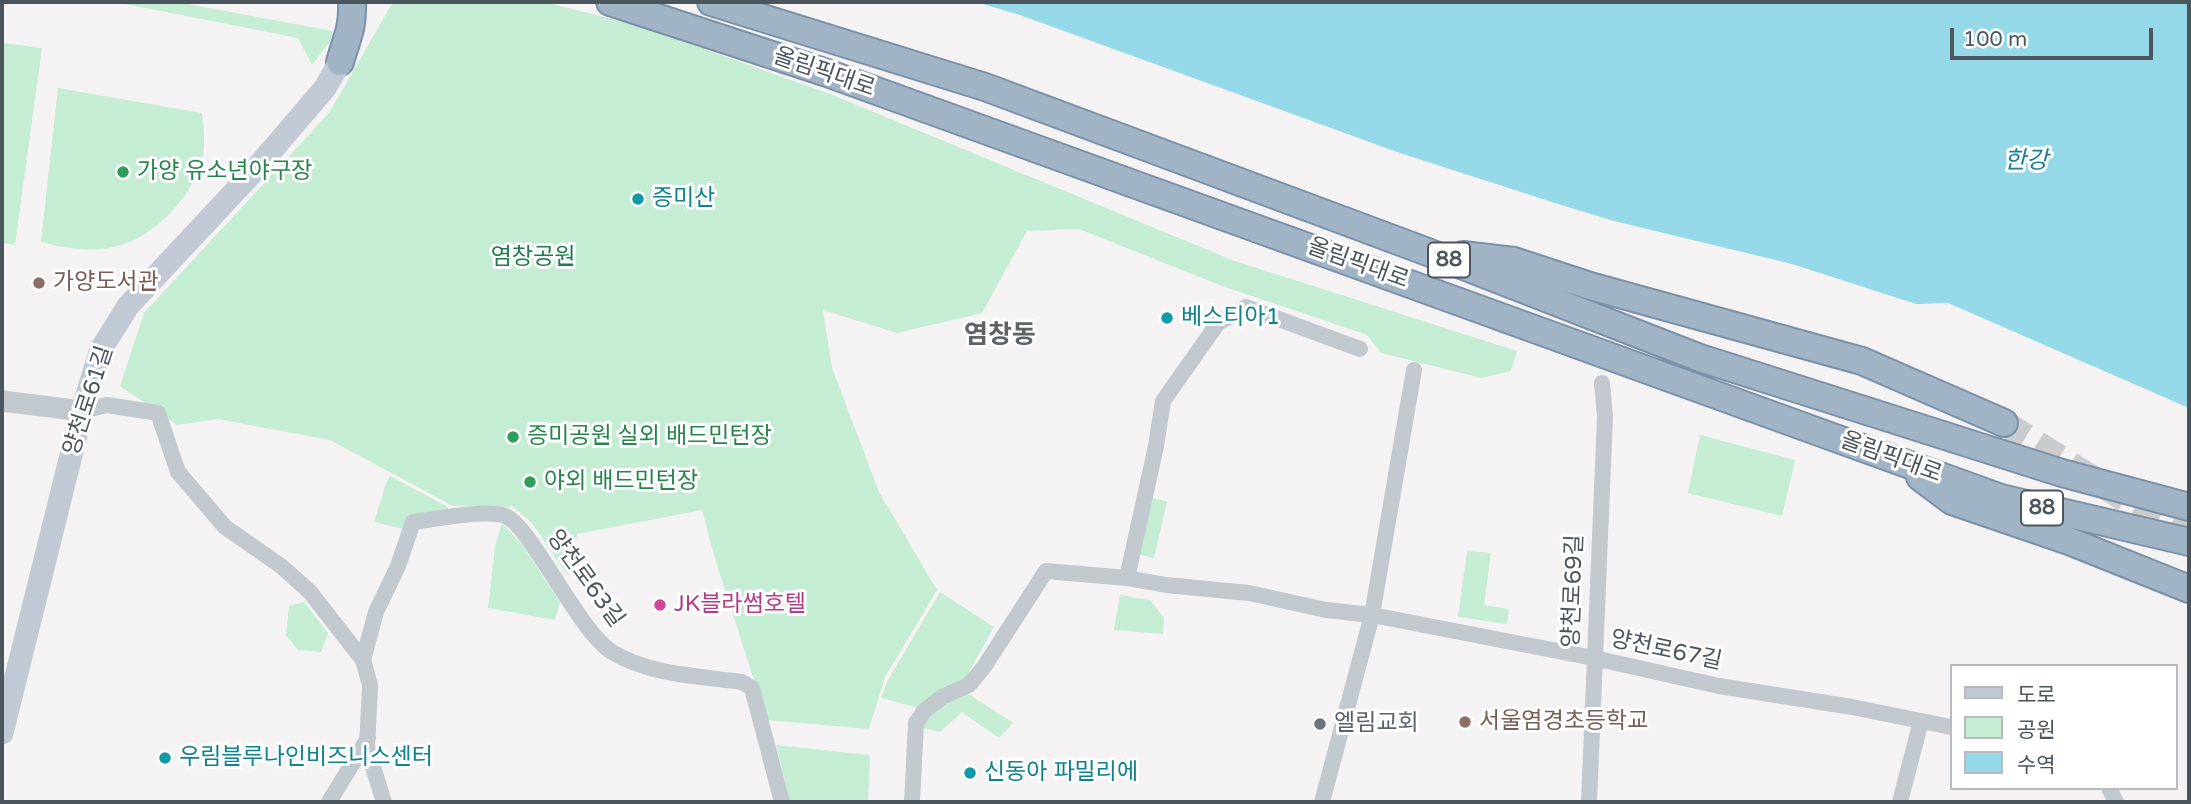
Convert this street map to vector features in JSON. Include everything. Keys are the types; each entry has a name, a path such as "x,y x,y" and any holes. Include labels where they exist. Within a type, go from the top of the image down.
{"highway":[{"path":"340,62 350,34 352,2"},
{"name":"올림픽대로","path":"610,2 827,73 2001,498 2189,542"},
{"name":"올림픽대로","path":"711,2 985,87 1425,251 1700,358 2062,473 2189,507"},
{"path":"1425,251 1514,261 1590,286 1862,361 2004,423"},
{"path":"1899,462 1952,501 2069,541 2189,589"}],"main road":[{"name":"양천로61길","path":"2,733 82,411 101,349 128,306 254,172 325,88 340,62"}],"street":[{"path":"1127,578 1156,446 1163,401 1218,323 1246,307 1360,349"},
{"path":"1322,802 1372,615 1415,370"},
{"name":"양천로69길","path":"1589,802 1605,418 1602,383"},
{"path":"2,401 82,411"},
{"name":"양천로63길","path":"82,411 107,405 158,413 178,472 225,527 281,566 310,592 363,660 370,685 368,748 384,802"},
{"name":"양천로63길","path":"363,660 376,612 398,566 413,522 492,514 507,516 522,530 583,624 610,651 641,667 742,682 752,688 782,802"},
{"name":"양천로67길","path":"912,802 916,723 923,711 942,697 969,685 985,667 1046,571 1249,593 1326,610 1372,615 1594,658 1719,686 1852,707 1950,727"},
{"path":"1900,802 1921,721"},
{"path":"329,802 368,738"}],"green space":[{"path":"115,2 177,2 333,31 331,40 312,65 298,38"},
{"name":"염창공원","path":"393,2 544,2 640,26 830,94 1232,260 1517,351 1511,371 1481,378 1381,353 1367,335 1222,286 1079,229 1027,231 982,313 897,333 823,310 832,368 879,492 937,590 885,677 869,729 767,720 702,510 577,534 567,575 532,523 513,507 453,506 330,440 218,419 177,425 120,386 144,313 329,113"},
{"path":"2,43 42,48 15,245 2,243"},
{"name":"가양 유소년야구장","path":"58,88 202,113 203,154 195,179 169,215 134,240 121,245 91,249 41,242"},
{"path":"1700,435 1795,460 1782,516 1688,493"},
{"path":"390,476 448,507 448,512 408,515 403,529 374,522"},
{"path":"1146,497 1167,501 1154,558 1134,553"},
{"path":"502,523 523,546 560,602 555,620 488,608 495,546"},
{"path":"1467,551 1491,553 1484,605 1509,609 1507,624 1458,617"},
{"path":"940,592 994,627 964,681 919,708 881,698 888,680"},
{"path":"1120,595 1150,600 1164,618 1163,634 1114,630"},
{"path":"304,602 328,633 321,652 298,650 286,635 289,606"},
{"path":"967,693 1013,723 999,738 962,712 940,732 918,727 944,700"},
{"path":"776,745 870,755 868,802 790,802"}],"water":[{"name":"한강","path":"976,2 2189,2 2189,408 1948,303 1916,304 1792,264 1614,221 1555,203 1397,152 1020,15"}],"tunnel":[{"path":"2004,423 2189,539"}],"place":[{"name":"가양 유소년야구장","path":"123,172"},
{"name":"증미산","path":"638,199"},
{"name":"가양도서관","path":"39,283"},
{"name":"베스티아1","path":"1167,318"},
{"name":"증미공원 실외 배드민턴장","path":"513,437"},
{"name":"야외 배드민턴장","path":"530,482"},
{"name":"JK블라썸호텔","path":"660,605"},
{"name":"서울염경초등학교","path":"1465,722"},
{"name":"엘림교회","path":"1320,724"},
{"name":"우림블루나인비즈니스센터","path":"165,758"},
{"name":"신동아 파밀리에","path":"970,773"}],"district":[{"name":"염창동","path":"1000,336"}]}
